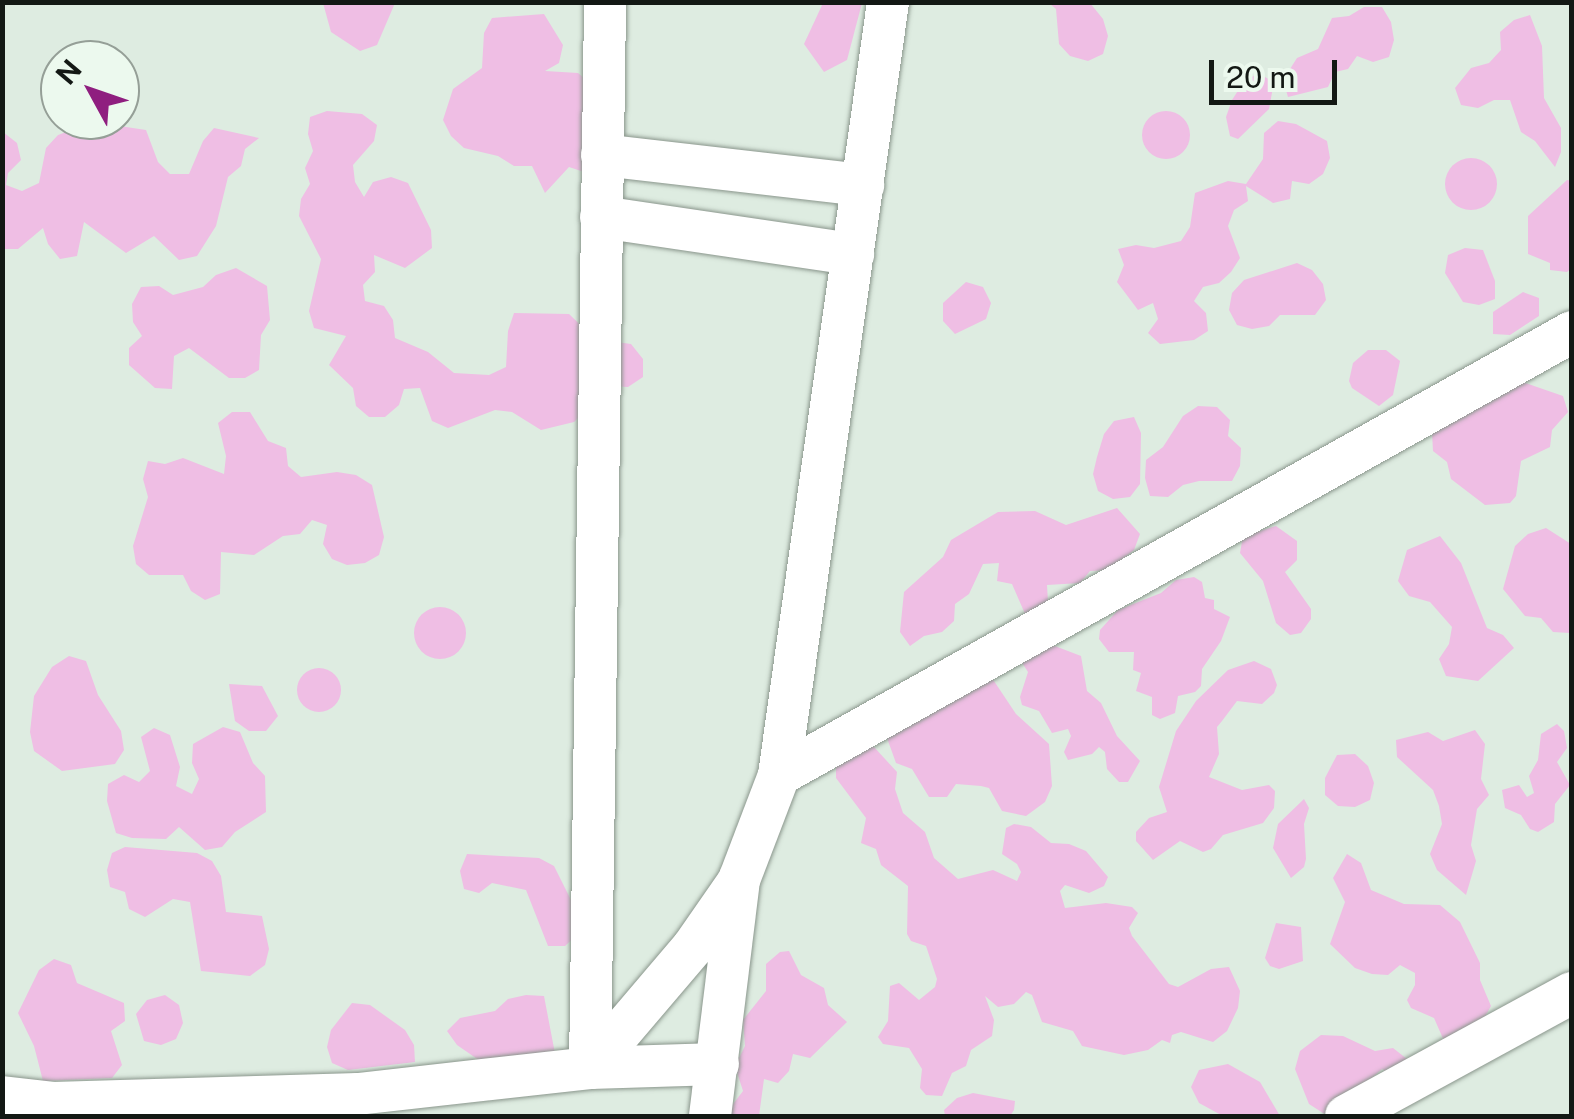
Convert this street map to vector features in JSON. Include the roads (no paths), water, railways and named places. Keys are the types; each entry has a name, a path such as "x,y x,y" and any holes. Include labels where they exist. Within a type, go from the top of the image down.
{"street":[{"path":"590,1068 604,2"},
{"path":"710,1116 740,880 779,775 852,254 894,6"},
{"path":"602,154 863,185"},
{"path":"601,217 852,254"},
{"path":"779,775 1572,332"},
{"path":"590,1068 693,947 740,880"},
{"path":"1346,1116 1572,993"},
{"path":"2,1097 53,1103 358,1094 590,1068 718,1064"}]}
